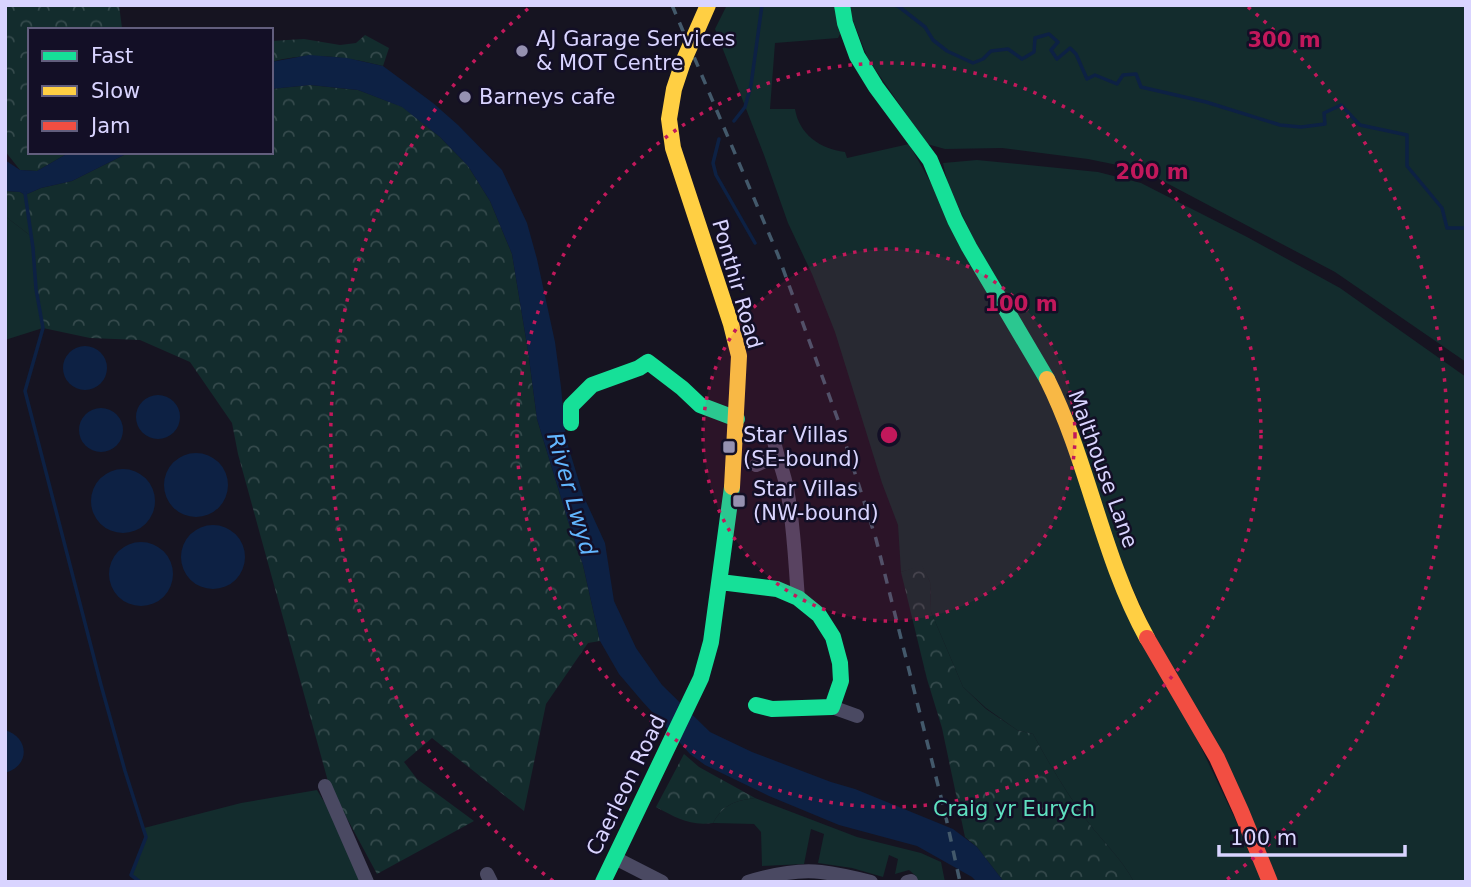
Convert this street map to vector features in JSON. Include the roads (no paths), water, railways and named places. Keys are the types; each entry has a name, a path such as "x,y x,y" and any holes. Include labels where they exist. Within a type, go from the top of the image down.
{"street":[{"name":"Ponthir Road","path":"688,705 701,678 711,642 720,582 733,481 739,356 674,148 669,120 674,89 683,62 708,5"},
{"name":"Malthouse Lane","path":"842,5 850,40 863,67 929,159 958,227 1046,376 1074,440 1125,593 1228,779 1270,882"},
{"path":"571,423 571,406 592,384 639,368 648,362 700,405 737,419"},
{"path":"774,441 787,486 798,598"},
{"path":"756,465 777,456"},
{"path":"720,582 777,589 798,598 819,615 833,638 840,663 841,681 832,707"},
{"name":"Caerleon Road","path":"603,882 688,705"},
{"path":"756,705 774,716 832,707 857,716"},
{"path":"325,786 368,882"},
{"path":"615,858 662,882"},
{"path":"748,882 793,872 819,871 871,882"}],"water":[{"name":"River Lwyd","path":"309,55 347,58 383,66 433,103 502,170 527,223 537,259 555,342 566,439 583,495 605,543 614,601 636,648 662,685 710,732 752,752 855,789 953,829 977,847 1004,882 977,882 917,846 839,825 769,796 705,765 690,754 642,701 619,674 600,641 583,565 537,419 512,254 490,201 468,166 440,137 402,107 358,90 310,85 273,89 273,62"},
{"path":"67,154 126,154 72,181 41,188 25,195 5,191 5,160 20,170 37,171"},
{"path":"85,346 100,353 107,368 100,383 85,390 70,383 63,368 70,353"},
{"path":"158,395 173,402 180,417 173,432 158,439 143,432 136,417 143,402"},
{"path":"101,408 116,415 123,430 116,445 101,452 86,445 79,430 86,415"},
{"path":"196,453 214,459 222,467 228,485 222,503 214,511 196,517 178,511 170,503 164,485 170,467 178,459"},
{"path":"123,469 141,475 149,483 155,501 149,519 141,527 123,533 105,527 97,519 91,501 97,483 105,475"},
{"path":"213,525 231,531 239,539 245,557 239,575 231,583 213,589 195,583 187,575 181,557 187,539 195,531"},
{"path":"141,542 159,548 167,556 173,574 167,592 159,600 141,606 123,600 115,592 109,574 115,556 123,548"},
{"path":"5,730 19,739 24,752 19,764 5,773"}],"waterway":[{"path":"734,121 745,107 751,85 762,5"},
{"path":"894,5 925,27 933,40 947,51 973,63 983,59 991,51 1008,49 1022,59 1034,52 1035,38 1049,34 1058,42 1051,50 1057,59 1070,48 1076,54 1087,79 1095,75 1117,84 1123,75 1136,74 1141,87 1206,102 1280,125 1301,127 1325,124 1324,113 1341,105 1360,125 1407,135 1407,166 1442,208 1447,228 1466,228"},
{"path":"719,139 713,163 716,175 755,243"},
{"path":"25,193 43,328 25,391 101,685 146,837 131,875 140,882"}],"railway":[{"path":"672,5 778,255 838,420 876,539 960,882"}],"place":[{"name":"AJ Garage Services & MOT Centre","path":"522,51"},
{"name":"Barneys cafe","path":"465,97"},
{"name":"Star Villas (SE-bound)","path":"729,447"},
{"name":"Star Villas (NW-bound)","path":"739,501"}],"park label":[{"name":"Craig yr Eurych","path":"1014,809"}]}
